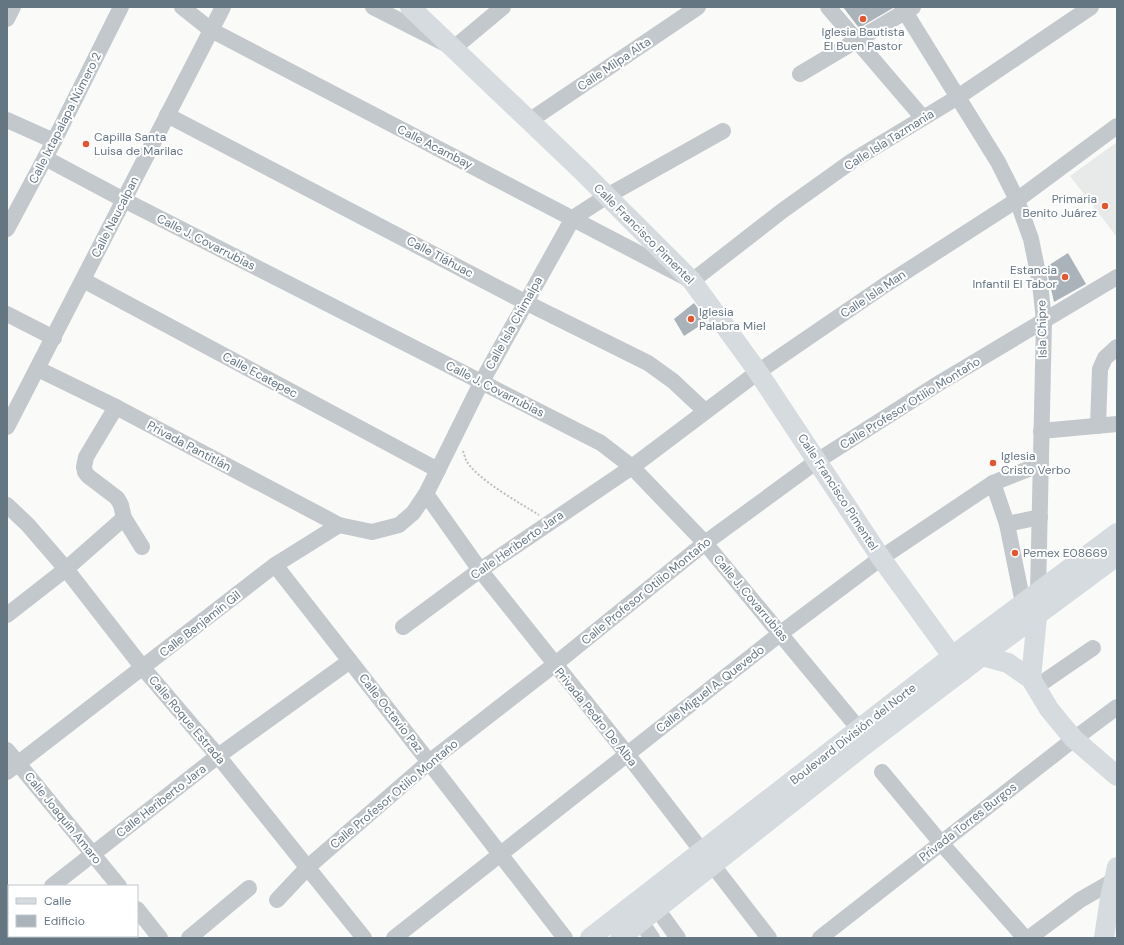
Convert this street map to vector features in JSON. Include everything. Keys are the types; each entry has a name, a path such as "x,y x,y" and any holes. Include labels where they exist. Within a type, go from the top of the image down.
{"main road":[{"name":"Calle Francisco Pimentel","path":"410,7 608,196 692,280 758,372 881,558 966,657"},
{"path":"1038,592 1117,533"},
{"name":"Boulevard División del Norte","path":"620,938 657,909 708,858 859,729 1117,556"},
{"name":"Isla Chipre","path":"1029,614 1038,592"},
{"path":"1029,614 1034,683"},
{"path":"966,657 1008,663 1034,683 1050,709 1074,739 1117,776"},
{"name":"Boulevard División del Norte","path":"590,938 708,858 861,748 966,657"},
{"path":"1104,938 1115,874"}],"street":[{"name":"Calle Ixtapalapa Número 2","path":"7,229 54,141 122,7"},
{"name":"Calle Acambay","path":"182,7 211,30 692,280"},
{"name":"Calle Naucalpan","path":"7,425 38,369 223,7"},
{"path":"373,7 454,48 503,7"},
{"name":"Calle Milpa Alta","path":"529,121 698,7"},
{"path":"828,7 923,118"},
{"name":"Calle Isla Tazmania","path":"692,280 782,211 852,161 958,97 1091,7"},
{"path":"800,74 907,9"},
{"name":"Isla Chipre","path":"907,9 998,162 1017,200 1031,239 1040,283 1044,321 1038,592"},
{"name":"Calle Tláhuac","path":"167,115 525,302 648,363 673,381 705,411"},
{"path":"7,120 54,141"},
{"name":"Calle Isla Man","path":"632,467 758,372 885,285 1017,200 1117,126"},
{"name":"Calle Isla Chimalpa","path":"339,525 372,532 399,526 413,513 426,494 481,382 573,218 608,196 723,131"},
{"name":"Calle J. Covarrubias","path":"45,158 124,200 601,443 632,467 705,543 859,729"},
{"name":"Calle Profesor Otilio Montaño","path":"277,900 308,867 429,762 554,665 705,543 817,461 941,382 1117,277"},
{"name":"Calle Ecatepec","path":"83,280 438,470"},
{"path":"7,314 54,338"},
{"path":"1098,426 1100,369 1105,358 1117,347"},
{"name":"Privada Pantitlán","path":"38,369 116,407 339,525"},
{"path":"116,407 86,457 84,466 88,476 117,498 121,505 124,518 142,547"},
{"path":"1041,431 1117,424"},
{"name":"Calle Miguel A. Quevedo","path":"394,938 781,633 881,558 993,483 1041,464"},
{"name":"Calle Heriberto Jara","path":"403,627 480,570 632,467"},
{"path":"993,483 1007,524 1029,614"},
{"name":"Privada Pedro De Alba","path":"426,494 480,570 554,665 627,754 769,938"},
{"name":"Calle Roque Estrada","path":"7,505 28,525 66,569 143,668 218,756 364,938"},
{"path":"1007,524 1040,517"},
{"path":"7,615 66,569 124,518"},
{"name":"Calle Benjamín Gil","path":"13,767 274,566 339,525"},
{"name":"Calle Octavio Paz","path":"274,566 350,661 565,938"},
{"path":"1034,683 1093,648"},
{"name":"Calle Heriberto Jara","path":"53,885 218,756 350,661"},
{"name":"Privada Torres Burgos","path":"820,938 1074,739 1117,708"},
{"name":"Calle Joaquín Amaro","path":"7,750 13,767 93,854 117,885"},
{"path":"882,772 941,843 1025,938"},
{"path":"1029,938 1115,874"},
{"path":"189,938 249,888"},
{"path":"657,909 678,938"},
{"path":"138,910 160,938"},
{"path":"641,922 652,938"}],"path":[{"path":"463,450 466,460 472,468 489,483 550,522"}],"shaded area":[{"name":"Primaria Benito Juárez","path":"1117,142 1117,237 1070,176"}],"building":[{"name":"Iglesia Bautista El Buen Pastor","path":"843,7 893,7 893,8 859,28"},
{"name":"Estancia Infantil El Tabor","path":"1068,253 1086,284 1054,302 1046,267"},
{"name":"Iglesia Palabra Miel","path":"694,303 707,321 684,336 674,319"}],"place":[{"name":"Iglesia Bautista El Buen Pastor","path":"863,19"},
{"name":"Capilla Santa Luisa de Marilac","path":"86,144"},
{"name":"Primaria Benito Juárez","path":"1105,206"},
{"name":"Estancia Infantil El Tabor","path":"1065,277"},
{"name":"Iglesia Palabra Miel","path":"691,319"},
{"name":"Iglesia Cristo Verbo","path":"993,463"},
{"name":"Pemex E08669","path":"1015,553"}]}
